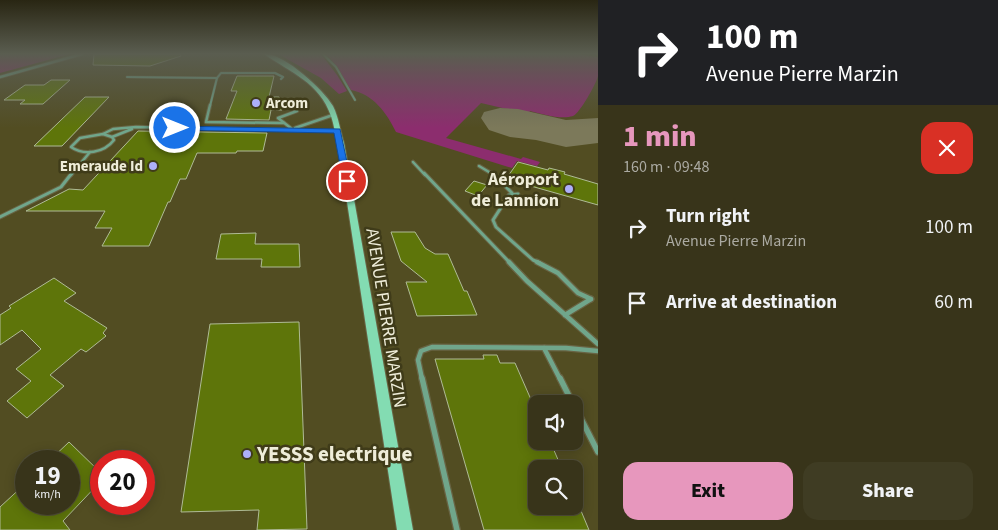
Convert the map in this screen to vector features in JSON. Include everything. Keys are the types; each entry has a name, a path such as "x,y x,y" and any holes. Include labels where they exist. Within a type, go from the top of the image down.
{"main road":[{"name":"AVENUE PIERRE MARZIN","path":"305,79 317,91 333,114 338,131 404,530"}],"lane":[{"path":"217,79 206,122 284,123"},
{"path":"343,79 355,100"},
{"path":"292,129 278,118 297,111"},
{"path":"292,129 333,114"},
{"path":"103,134 112,137 136,127"},
{"path":"112,137 113,142 110,146 90,152 73,150 72,144 84,136 103,134 113,129 136,127 338,131"},
{"path":"0,217 60,187 90,152"},
{"path":"413,162 527,281 598,344"},
{"path":"479,166 490,171 512,193 518,194"},
{"path":"512,193 493,220 503,236 536,261 558,273 578,293 591,299 565,316"},
{"path":"502,206 509,208"},
{"path":"494,223 500,226"},
{"path":"536,261 546,264"},
{"path":"458,530 418,356 426,348 432,347 544,348 598,351"},
{"path":"544,348 568,395"},
{"path":"583,423 598,452"}],"shaded area":[{"path":"0,79 598,79 598,530 0,530"},
{"path":"322,79 339,79 347,91 339,94"},
{"path":"344,79 597,79 580,110 573,116 557,117 530,111 528,114 481,103 446,138 521,159 523,157 540,162 537,166 517,161 512,168 396,132 384,111 373,100 351,90"}],"building":[{"name":"Arcom","path":"236,79 273,79 269,97 279,97 282,110 271,110 269,120 226,119 237,91 231,91"},
{"path":"51,80 70,80 43,104 20,104 25,100 4,100 25,85 44,85"},
{"path":"85,97 109,97 62,146 34,146"},
{"path":"138,131 267,133 263,151 197,153 186,179 180,179 170,202 168,202 149,246 102,246 112,228 95,228 105,211 26,211 69,189 83,190"},
{"name":"Aéroport de Lannion","path":"518,162 548,170 549,168 565,172 564,174 598,184 598,205 506,179"},
{"path":"474,181 487,185 478,196 465,191"},
{"path":"391,232 415,232 425,248 435,254 448,254 477,315 417,316 406,282 427,282 401,261"},
{"path":"256,233 255,244 299,244 300,267 261,267 262,259 216,259 221,234"},
{"path":"54,278 76,293 64,301 107,328 103,333 106,336 86,352 81,349 50,375 64,386 27,418 7,401 31,381 16,369 41,349 22,330 0,345 0,315 11,308 9,306"},
{"path":"299,322 307,529 257,530 259,510 181,512 210,324"},
{"path":"483,355 497,355 500,363 515,363 529,395 528,450 554,450 558,460 528,460 528,515 583,515 589,530 484,530 435,359 484,359"},
{"path":"69,442 77,450 61,450"},
{"path":"80,453 90,462 90,493 80,503"},
{"path":"15,493 15,515 69,515 63,521 70,530 0,530 0,507"}],"taxiway":[{"path":"592,136 566,138 536,131 510,129 499,124 494,118 500,116 518,117 566,128 597,126"}],"place":[{"name":"Arcom","path":"256,103"},
{"name":"Emeraude Id","path":"153,166"},
{"name":"Aéroport de Lannion","path":"569,189"},
{"name":"YESSS electrique","path":"247,454"}],"route":[{"path":"175,128 338,131 347,181"}]}
